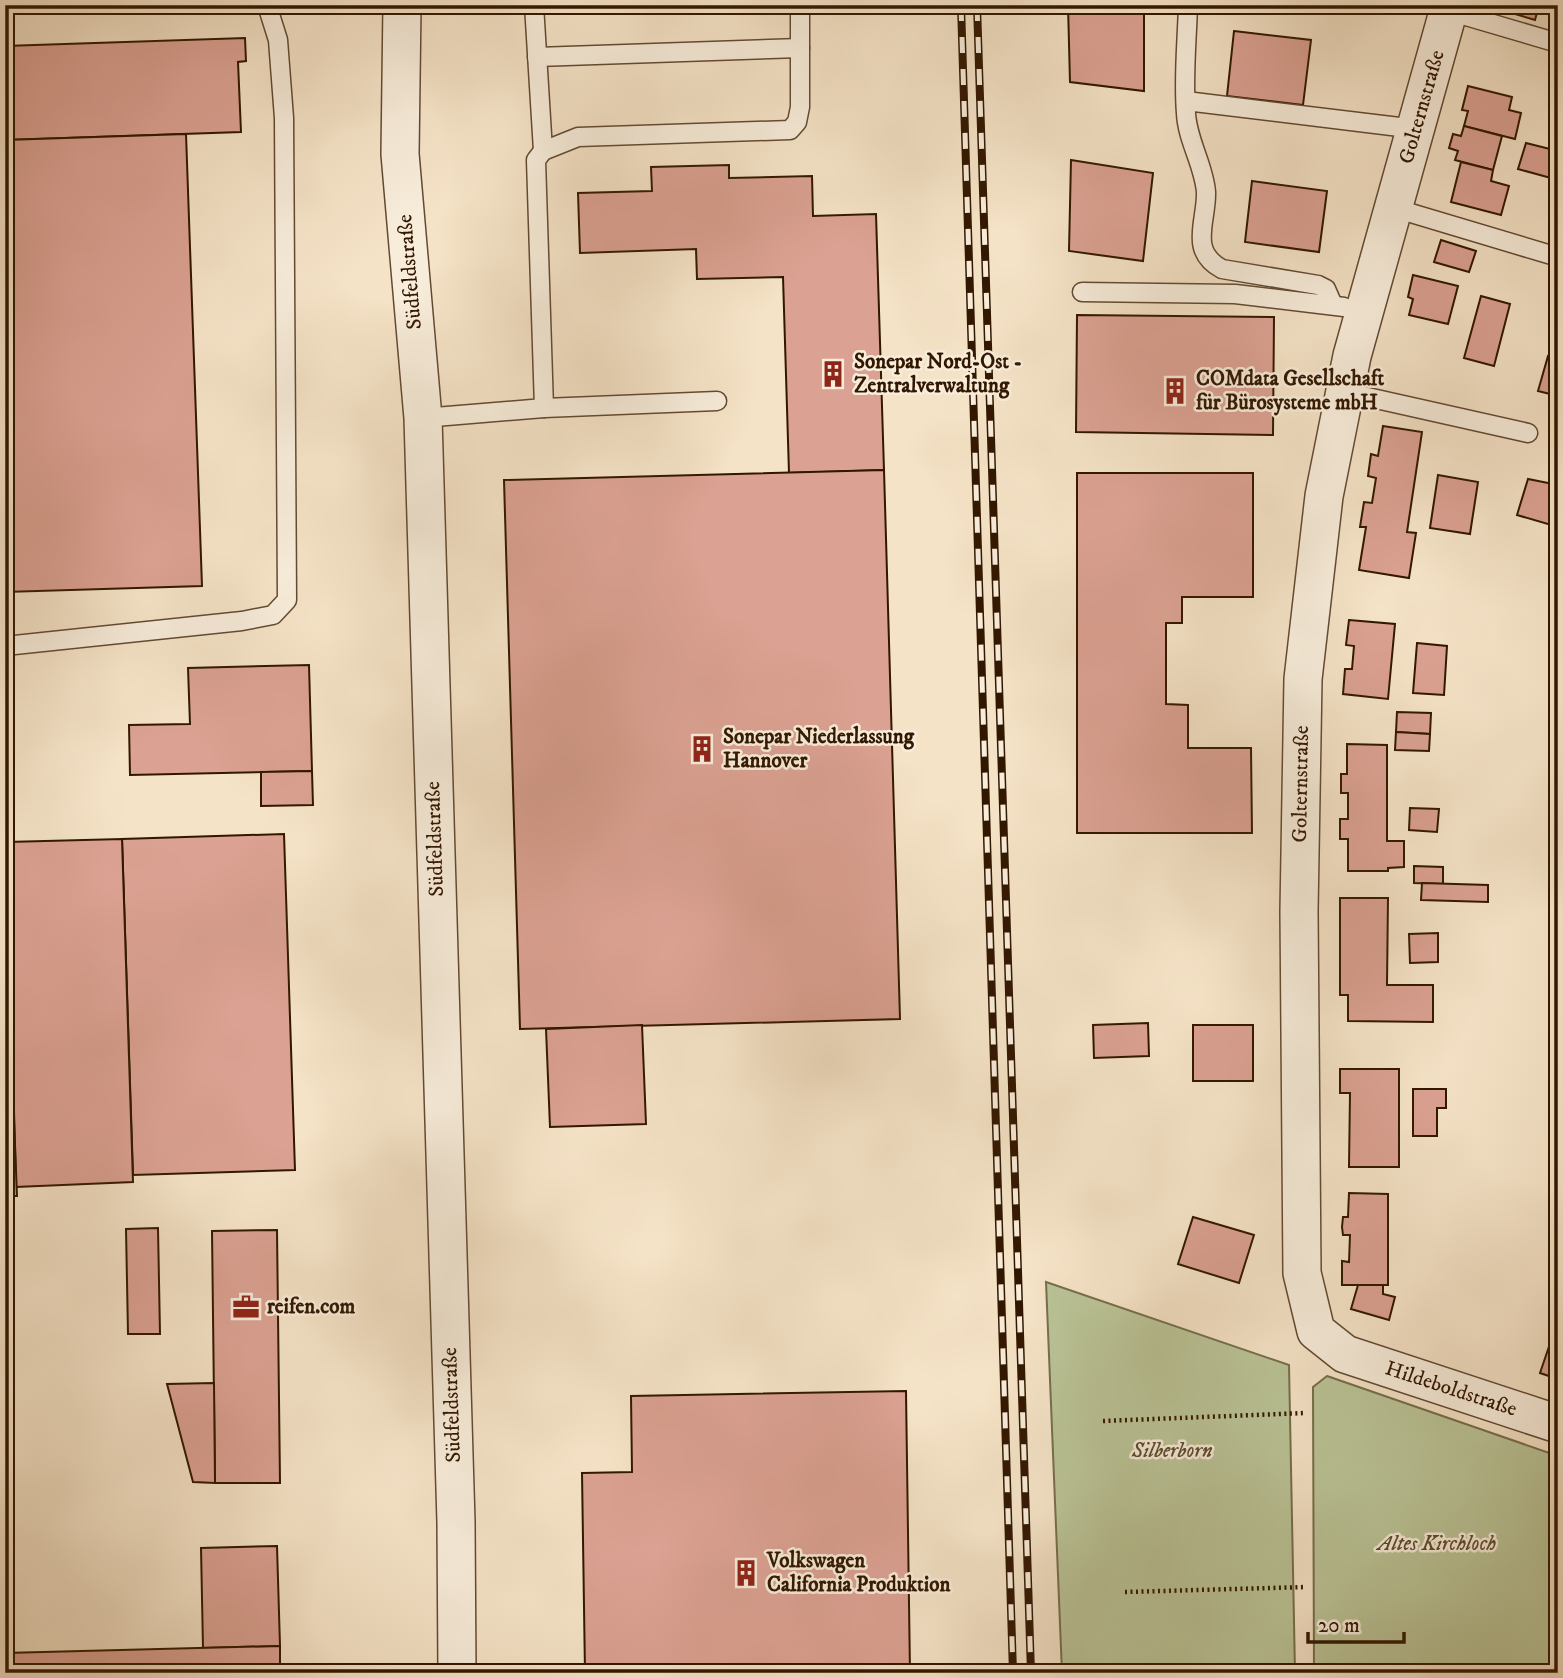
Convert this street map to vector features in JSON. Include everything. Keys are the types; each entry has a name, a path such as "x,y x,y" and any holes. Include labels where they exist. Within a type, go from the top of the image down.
{"street":[{"name":"Südfeldstraße","path":"402,5 400,154 423,418 455,1494 457,1673"},
{"name":"Golternstraße","path":"1345,1354 1316,1331 1302,1273 1299,911 1303,679 1324,496 1345,392 1349,308 1394,208 1450,8"},
{"name":"Hildeboldstraße","path":"1345,1354 1558,1424"}],"lane":[{"path":"5,646 242,621 273,615 287,600 284,118 278,40 267,5"},
{"path":"534,5 543,151"},
{"path":"544,408 536,160 543,151 578,136 790,130 797,122 800,107 800,5"},
{"path":"1188,5 1185,115 1206,191 1200,239 1211,263 1222,268 1318,285 1349,308"},
{"path":"1450,8 1558,43"},
{"path":"537,57 800,48"},
{"path":"1186,101 1416,129"},
{"path":"1394,208 1558,257"},
{"path":"1082,292 1235,294 1305,305 1349,308"},
{"path":"1345,392 1528,433"},
{"path":"423,418 544,408 717,401"}],"path":[{"path":"1103,1421 1305,1413"},
{"path":"1125,1592 1306,1587"}],"green space":[{"name":"Silberborn","path":"1046,1282 1289,1365 1295,1673 1062,1673"},
{"name":"Altes Kirchloch","path":"1327,1376 1558,1456 1558,1673 1314,1673 1313,1387"}],"building":[{"path":"1068,5 1144,5 1144,91 1070,82"},
{"path":"1499,5 1539,5 1535,20 1498,9"},
{"path":"1234,31 1311,40 1303,105 1227,96"},
{"path":"245,38 246,61 238,62 241,132 5,140 5,46"},
{"path":"1468,86 1512,97 1509,110 1521,113 1515,139 1464,126 1468,111 1462,110"},
{"path":"1464,126 1502,136 1493,170 1455,160 1458,151 1449,148 1453,134 1461,136"},
{"path":"186,134 202,586 5,592 5,140"},
{"path":"1526,143 1558,151 1558,180 1518,169"},
{"path":"1071,160 1153,173 1143,261 1069,251"},
{"path":"1461,162 1493,170 1491,181 1509,186 1501,215 1451,202"},
{"name":"Sonepar Nord-Ost - Zentralverwaltung","path":"729,165 729,178 812,176 813,216 876,214 884,470 789,473 783,277 697,279 696,249 580,253 578,193 652,191 651,167"},
{"path":"1252,181 1327,191 1319,252 1245,242"},
{"path":"1441,240 1476,251 1469,272 1434,262"},
{"path":"1413,275 1458,286 1448,324 1409,315 1413,299 1408,297"},
{"path":"1481,296 1510,304 1494,366 1464,358"},
{"name":"COMdata Gesellschaft für Bürosysteme mbH","path":"1077,315 1274,317 1273,435 1076,432"},
{"path":"1548,356 1558,359 1558,396 1538,391"},
{"path":"1383,426 1422,432 1407,532 1416,533 1409,578 1359,570 1366,527 1360,527 1364,502 1372,503 1376,478 1368,476 1371,454 1378,456"},
{"name":"Sonepar Niederlassung Hannover","path":"884,470 900,1019 520,1029 504,480"},
{"path":"1077,473 1253,473 1253,597 1182,597 1182,623 1166,623 1166,704 1188,705 1188,748 1251,748 1252,833 1077,833"},
{"path":"1438,475 1478,482 1470,534 1430,528"},
{"path":"1558,478 1558,527 1517,515 1528,479 1548,483"},
{"path":"1349,620 1395,624 1388,699 1343,694 1345,669 1352,669 1354,646 1346,645"},
{"path":"1417,643 1447,646 1444,695 1413,693"},
{"path":"309,665 312,771 130,775 129,725 190,724 188,668"},
{"path":"1397,712 1431,713 1430,734 1396,732"},
{"path":"1396,732 1430,734 1429,751 1395,750"},
{"path":"1347,744 1387,745 1387,841 1404,841 1404,867 1388,868 1388,871 1348,871 1348,839 1340,839 1340,819 1348,819 1348,793 1341,793 1341,774 1347,774"},
{"path":"312,771 313,805 261,806 261,772"},
{"path":"1410,808 1439,809 1437,832 1409,830"},
{"path":"284,834 295,1170 133,1175 122,839"},
{"path":"122,839 133,1182 16,1187 7,842"},
{"path":"1414,866 1443,867 1443,884 1414,883"},
{"path":"1422,883 1488,885 1488,902 1421,900"},
{"path":"1340,898 1388,898 1387,985 1433,985 1433,1022 1348,1021 1348,995 1340,995"},
{"path":"6,914 17,1196 5,1196"},
{"path":"1438,933 1438,962 1410,963 1409,934"},
{"path":"1148,1023 1149,1056 1094,1058 1093,1025"},
{"path":"642,1025 646,1124 550,1127 546,1029"},
{"path":"1193,1025 1253,1025 1253,1081 1193,1081"},
{"path":"1340,1069 1399,1069 1399,1167 1349,1167 1350,1093 1340,1093"},
{"path":"1413,1089 1446,1089 1446,1108 1437,1108 1437,1136 1413,1136"},
{"path":"1349,1193 1388,1194 1388,1285 1342,1285 1342,1261 1349,1262 1350,1235 1343,1235 1342,1227 1343,1217 1348,1217"},
{"path":"1193,1217 1254,1235 1239,1283 1178,1264"},
{"path":"158,1228 160,1334 128,1334 126,1229"},
{"name":"reifen.com","path":"277,1230 280,1483 215,1483 212,1231"},
{"path":"1358,1285 1383,1285 1383,1294 1395,1297 1389,1320 1351,1309"},
{"path":"1558,1323 1558,1379 1540,1373"},
{"path":"214,1383 215,1483 193,1482 167,1384"},
{"name":"Volkswagen California Produktion","path":"906,1391 910,1673 585,1673 582,1473 632,1472 631,1396"},
{"path":"277,1546 280,1646 203,1648 201,1548"},
{"path":"280,1646 280,1673 5,1673 5,1653"}],"railway":[{"path":"961,5 1013,1673"},
{"path":"977,5 1031,1673"}],"place":[{"name":"Sonepar Nord-Ost - Zentralverwaltung","path":"833,374"},
{"name":"COMdata Gesellschaft für Bürosysteme mbH","path":"1175,391"},
{"name":"Sonepar Niederlassung Hannover","path":"702,749"},
{"name":"reifen.com","path":"246,1307"},
{"name":"Volkswagen California Produktion","path":"746,1573"}]}
